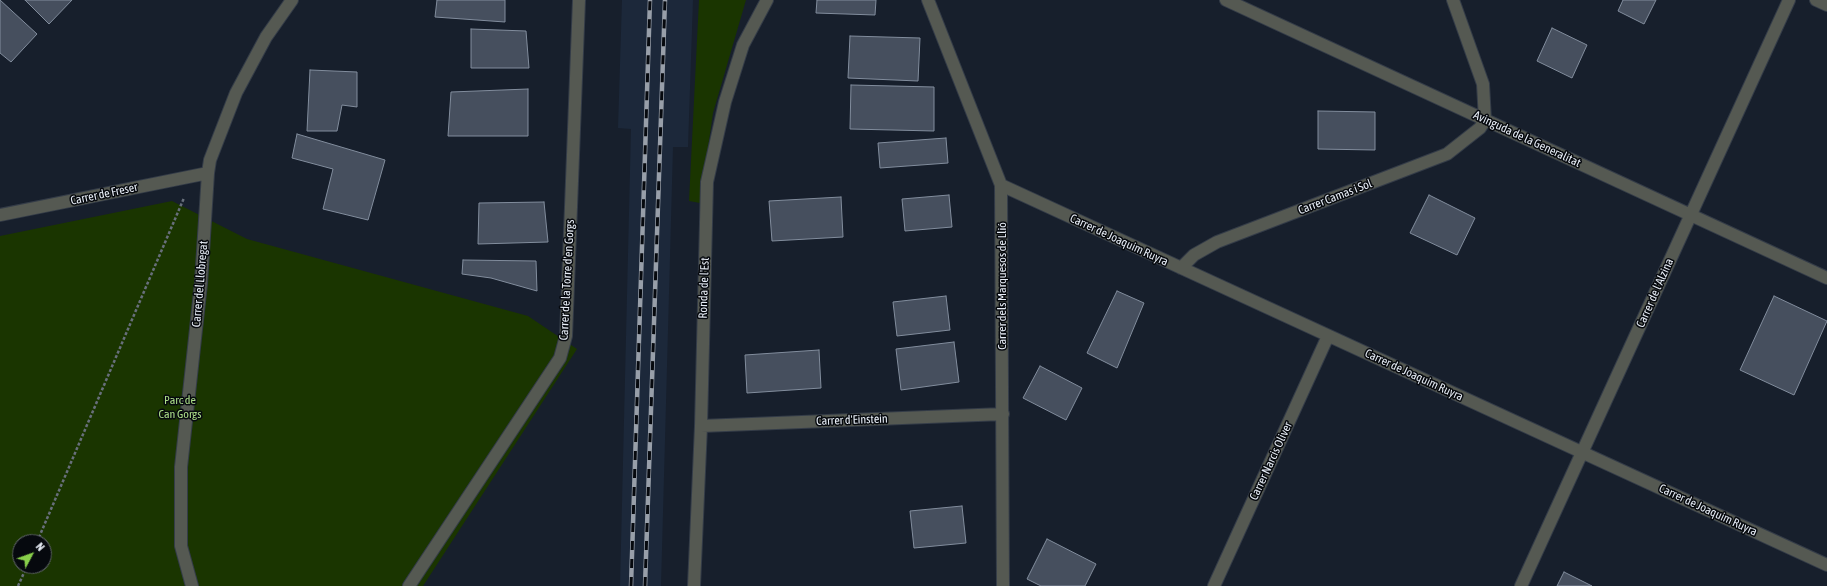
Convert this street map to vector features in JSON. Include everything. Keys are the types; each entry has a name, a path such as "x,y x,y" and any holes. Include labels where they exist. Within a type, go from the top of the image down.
{"street":[{"name":"Carrer del Llobregat","path":"192,586 181,546 181,467 201,282 210,160 236,93 266,37 292,0"},
{"name":"Carrer de la Torre d'en Gorgs","path":"409,586 541,389 560,358 566,336 579,0"},
{"name":"Ronda de l'Est","path":"694,586 701,426 707,182 725,102 743,45 767,0"},
{"name":"Carrer dels Marquesos de Llió","path":"928,0 1001,185 1003,586"},
{"name":"Avinguda de la Generalitat","path":"1226,0 1827,278"},
{"path":"1453,0 1483,84 1485,120"},
{"name":"Carrer de l'Alzina","path":"1521,586 1789,0"},
{"path":"1816,0 1827,5"},
{"name":"Carrer Camas i Sol","path":"1181,268 1194,255 1217,242 1447,154 1480,128 1485,120"},
{"name":"Carrer de Freser","path":"0,215 208,173"},
{"name":"Carrer de Joaquim Ruyra","path":"1001,185 1827,565"},
{"name":"Carrer Narcis Oliver","path":"1214,586 1328,336"},
{"name":"Carrer d'Einstein","path":"701,426 1003,414"}],"path":[{"path":"40,534 184,197"},
{"path":"18,586 23,574"}],"shaded area":[{"path":"622,0 693,0 688,147 673,147 661,586 620,586 631,129 618,128"}],"green space":[{"path":"699,0 746,0 713,113 700,203 689,201"},
{"name":"Parc de Can Gorgs","path":"172,201 247,239 528,316 577,349 423,586 0,586 0,236"}],"building":[{"path":"0,0 37,34 11,62 0,53"},
{"path":"25,0 72,0 49,24"},
{"path":"437,0 505,0 505,22 435,17"},
{"path":"817,0 876,0 875,15 816,13"},
{"path":"1623,0 1656,0 1644,24 1618,11"},
{"path":"1552,28 1587,45 1572,78 1537,61"},
{"path":"471,29 526,31 529,68 471,68"},
{"path":"850,36 920,38 918,81 848,78"},
{"path":"310,70 357,72 357,107 342,105 337,131 307,131"},
{"path":"851,85 934,87 934,131 850,129"},
{"path":"528,89 528,136 448,136 451,92"},
{"path":"1318,111 1375,112 1375,150 1318,149"},
{"path":"297,134 385,160 368,220 323,209 333,169 292,158"},
{"path":"946,138 948,163 880,168 878,143"},
{"path":"949,195 952,227 905,231 902,199"},
{"path":"1429,195 1475,218 1457,255 1410,233"},
{"path":"841,197 843,237 772,241 769,201"},
{"path":"544,202 548,242 478,244 479,203"},
{"path":"463,260 536,261 537,291 491,278 462,274"},
{"path":"1117,291 1144,303 1117,368 1087,353"},
{"path":"946,296 950,330 897,336 893,302"},
{"path":"1774,296 1827,321 1794,395 1740,370"},
{"path":"954,342 959,382 901,390 896,349"},
{"path":"819,350 821,388 747,393 745,355"},
{"path":"1040,366 1082,388 1066,420 1023,398"},
{"path":"962,506 966,543 914,548 910,511"},
{"path":"1047,539 1096,564 1085,586 1041,586 1027,579"},
{"path":"1564,572 1592,586 1557,586"}],"railway":[{"path":"631,586 650,0"},
{"path":"645,586 665,0"}]}
